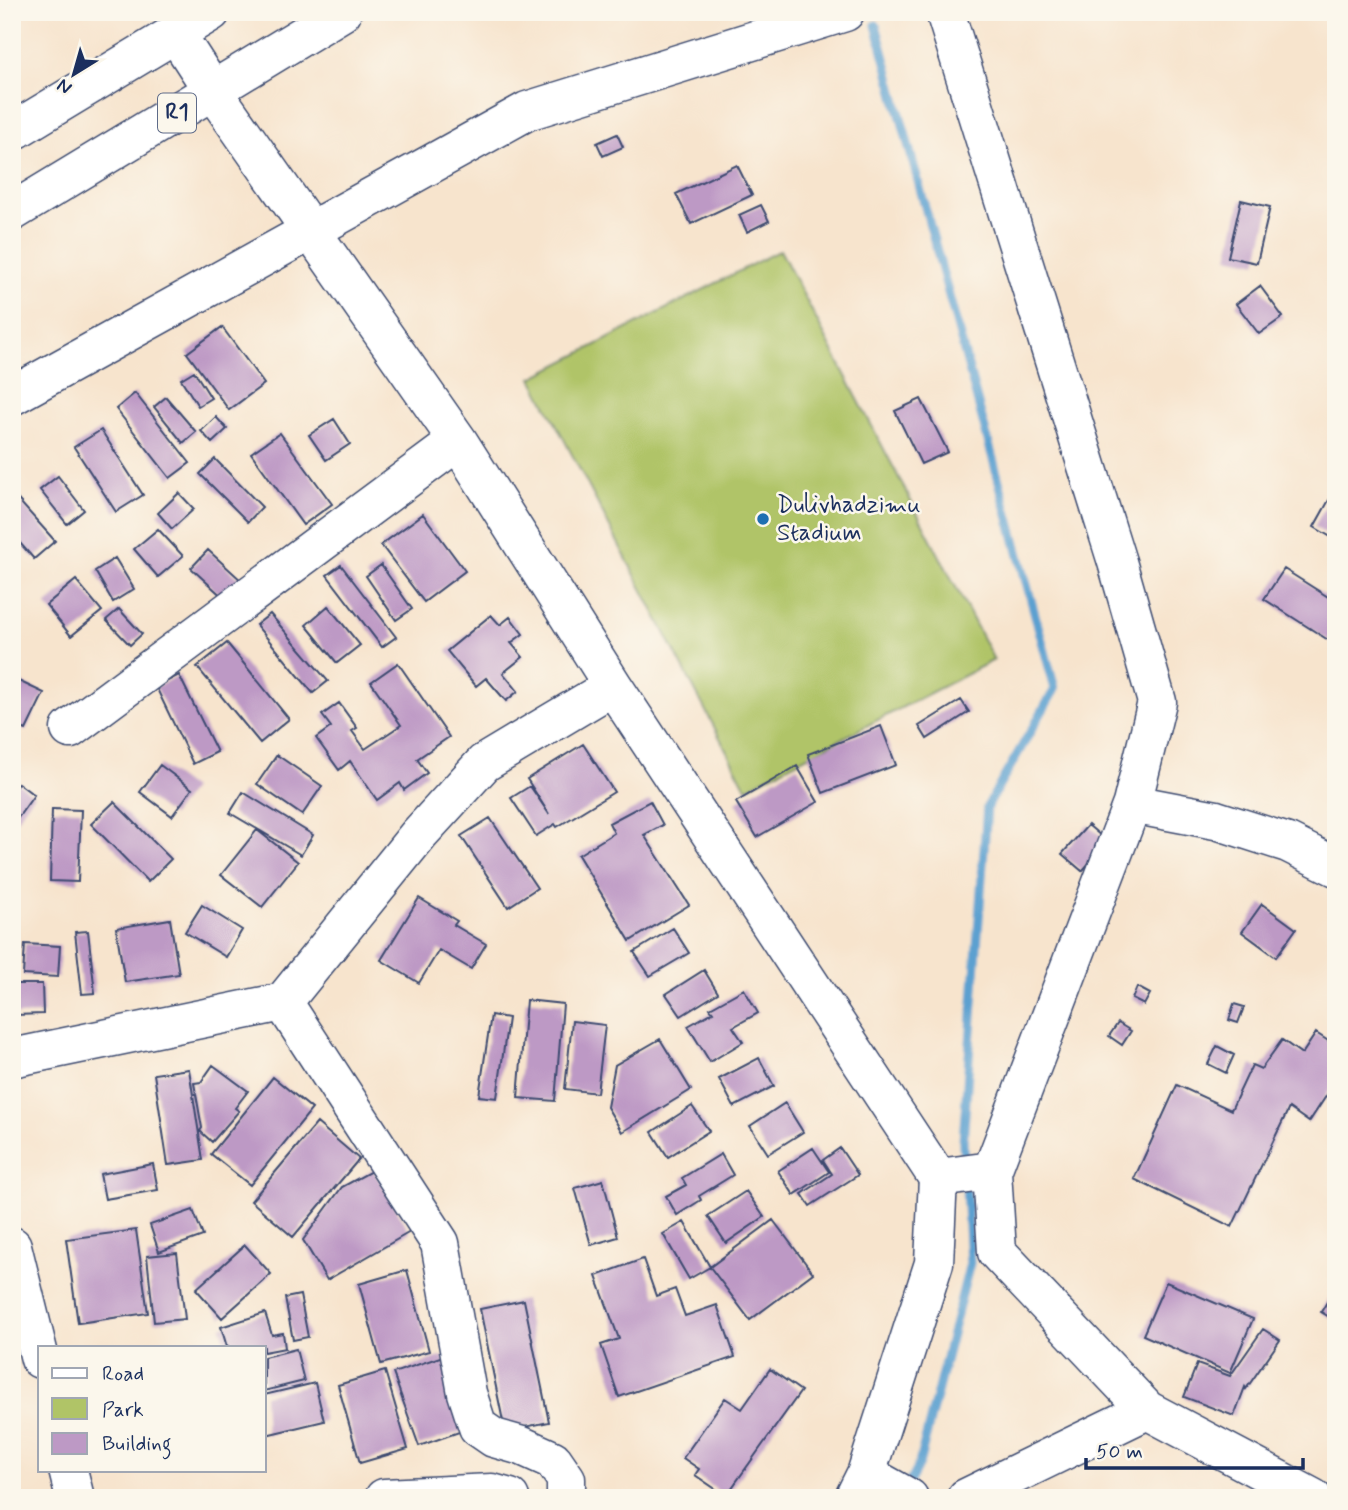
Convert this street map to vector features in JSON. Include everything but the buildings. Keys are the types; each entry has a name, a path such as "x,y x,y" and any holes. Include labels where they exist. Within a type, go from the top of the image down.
{"main road":[{"path":"12,132 211,12"},
{"name":"R1","path":"12,212 342,12"},
{"path":"12,396 527,111 845,12"},
{"path":"880,1490 934,1263 965,1175 1132,804 1157,702 1113,548 944,12"},
{"path":"176,34 458,441 613,686 965,1175 997,1252 1147,1410 1313,1498"},
{"path":"69,729 458,441"},
{"path":"12,1058 283,1002 419,834 484,763 613,686"},
{"path":"1132,804 1216,820 1288,843 1336,867"},
{"path":"283,1002 440,1243 467,1394 478,1427 494,1438 522,1446 554,1460 566,1479 566,1498"},
{"path":"12,1246 38,1351"},
{"path":"966,1498 1147,1410"},
{"path":"68,1472 75,1498"},
{"path":"384,1498 492,1493 510,1498"}],"green space":[{"name":"Dulivhadzimu Stadium","path":"780,250 994,660 746,788 532,378"}],"waterway":[{"path":"876,25 1055,689 987,807 963,1142 964,1164"},
{"path":"907,1487 919,1464 970,1263 966,1185"}],"place":[{"name":"Dulivhadzimu Stadium","path":"763,519"}]}
